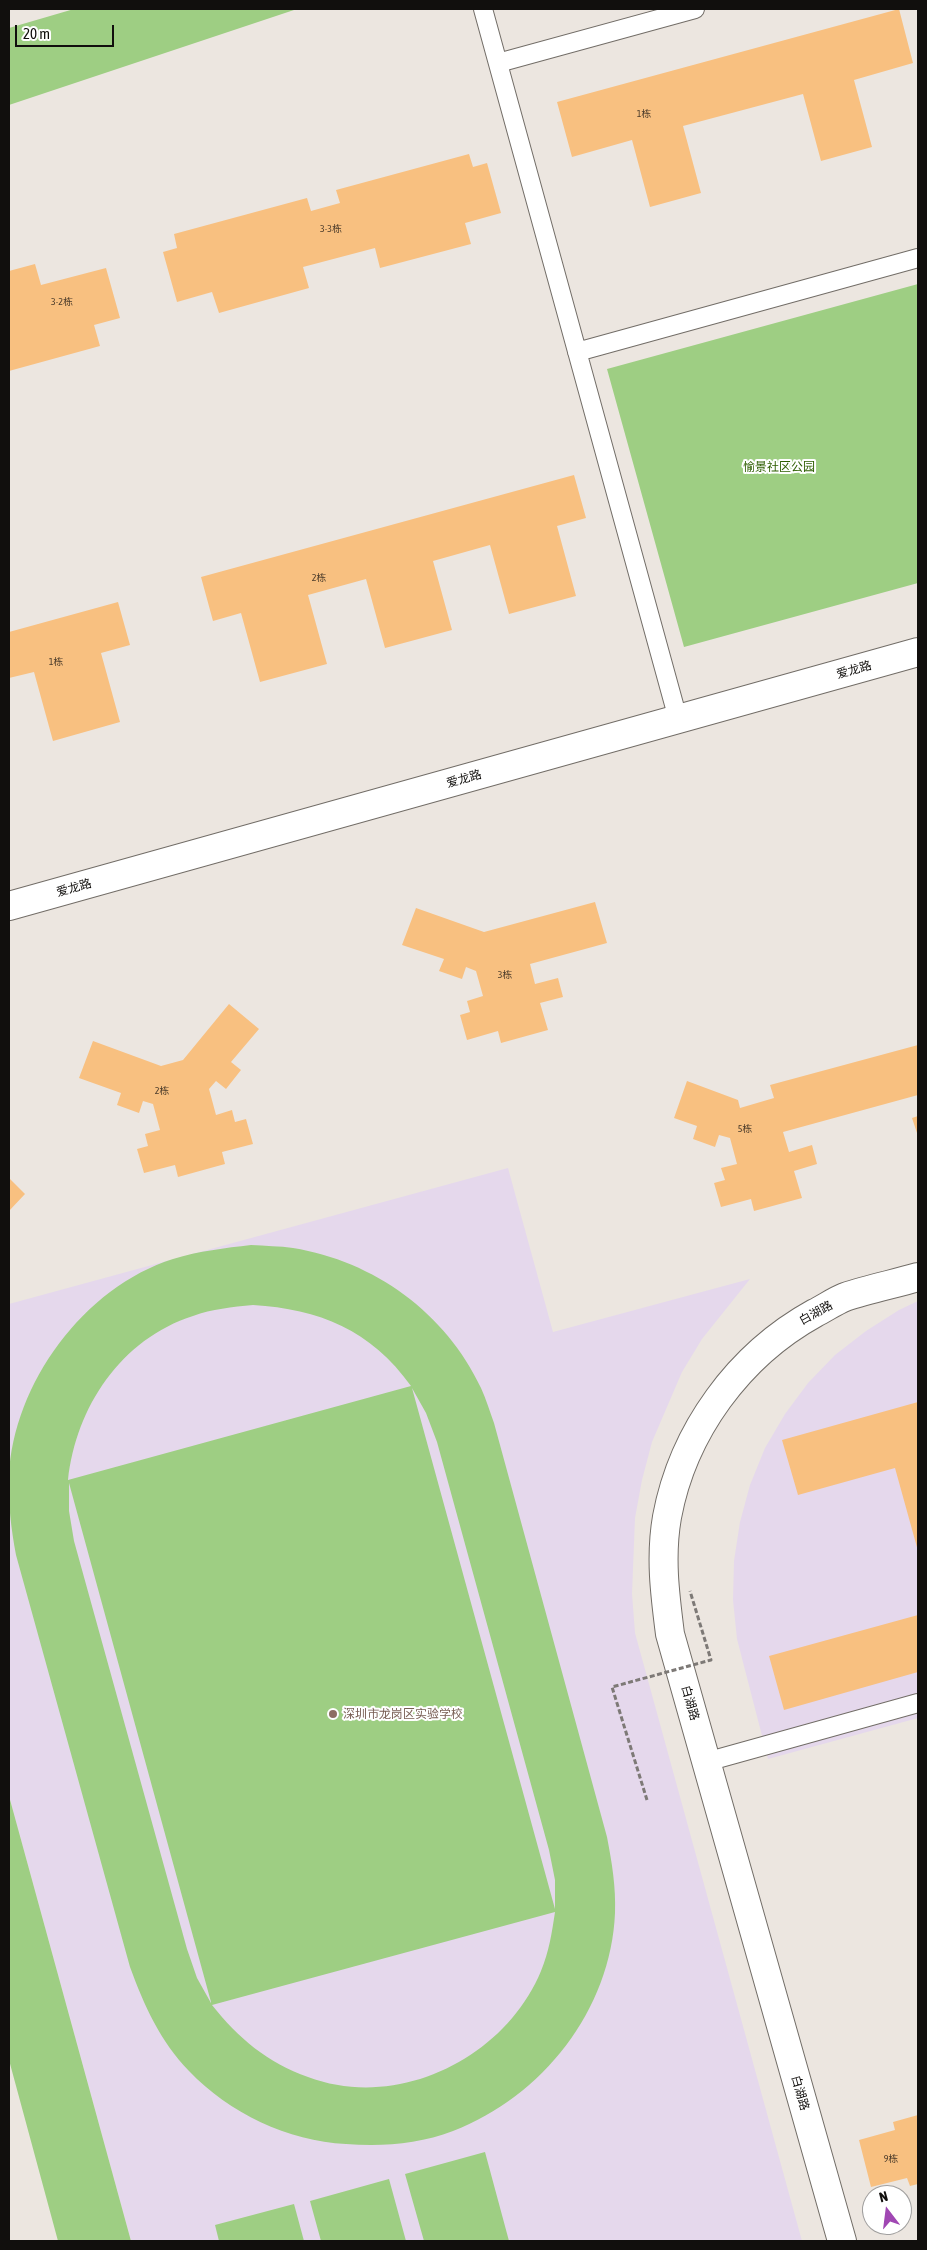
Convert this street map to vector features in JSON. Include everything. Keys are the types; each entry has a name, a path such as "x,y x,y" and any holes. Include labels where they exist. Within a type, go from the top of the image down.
{"street":[{"name":"爱龙路","path":"9,906 918,652"},
{"name":"白湖路","path":"842,2241 670,1634 663,1576 667,1518 683,1461 710,1409 747,1363 793,1326 844,1298 918,1277"}],"lane":[{"path":"483,9 678,719"},
{"path":"498,63 695,9"},
{"path":"577,352 918,258"},
{"path":"706,1762 918,1703"}],"path":[{"path":"647,1800 612,1687 711,1660 690,1591"}],"shaded area":[{"name":"深圳市龙岗区实验学校","path":"508,1168 553,1332 750,1279 702,1339 682,1372 652,1442 635,1518 632,1594 635,1633 802,2241 131,2241 9,1796 9,1304"},
{"path":"918,1301 918,1718 768,1759 737,1639 733,1600 734,1561 740,1522 750,1485 765,1448 785,1414 808,1383 835,1355 866,1331 899,1310"}],"green space":[{"path":"74,9 297,9 9,105 9,28"},
{"name":"愉景社区公园","path":"918,284 918,583 684,647 607,369"},
{"path":"251,1245 288,1247 323,1255 352,1265 379,1278 427,1314 448,1336 466,1361 481,1388 494,1423 607,1837 615,1894 611,1949 601,1983 585,2016 566,2046 542,2073 515,2096 485,2116 453,2131 414,2142 387,2145 346,2144 324,2142 281,2131 241,2112 222,2100 189,2071 161,2035 147,2009 130,1967 16,1555 9,1496 9,1476 14,1441 24,1407 39,1374 59,1344 83,1316 110,1292 141,1273 183,1256","holes":["253,1305 277,1307 300,1311 342,1326 379,1350 411,1386 68,1480 73,1453 81,1427 92,1402 106,1379 124,1359 144,1341 167,1327 193,1316 222,1309","412,1388 426,1413 437,1442 549,1850 555,1880 555,1909","69,1483 211,2003 197,1978 187,1949 74,1541 69,1511","555,1912 548,1949 541,1971 524,2002 502,2029 475,2052 445,2069 412,2081 377,2087 342,2086 308,2077 267,2057 243,2039 212,2005"]},
{"path":"9,1796 131,2241 58,2241 9,2060"},
{"path":"485,2152 509,2241 424,2241 405,2174"},
{"path":"389,2179 406,2241 321,2241 310,2201"},
{"path":"294,2204 304,2241 219,2241 215,2225"}],"building":[{"path":"899,9 913,63 854,80 872,147 821,161 803,94 683,126 701,193 650,207 632,140 572,157 557,102"},
{"path":"469,154 473,167 487,163 501,213 465,223 471,244 380,268 375,248 303,267 309,288 219,313 212,292 177,302 163,252 177,248 174,234 307,198 311,211 340,203 336,190"},
{"path":"35,264 41,285 106,268 120,318 94,325 100,346 9,371 9,271"},
{"path":"574,475 586,518 557,526 576,596 509,614 490,545 433,561 452,630 385,648 366,579 308,595 327,664 260,682 241,613 213,621 201,577"},
{"path":"118,602 130,645 101,653 120,722 53,741 34,672 9,678 9,632"},
{"path":"595,902 607,943 530,964 535,984 558,978 563,997 540,1003 548,1030 501,1043 498,1031 467,1040 460,1015 470,1012 467,1001 483,996 476,971 466,967 462,979 439,971 444,959 402,945 416,908 484,932"},
{"path":"229,1004 259,1029 231,1062 241,1070 226,1089 216,1081 209,1089 216,1115 232,1110 235,1122 246,1119 253,1144 222,1152 225,1164 178,1177 175,1165 144,1173 137,1149 148,1146 145,1134 160,1130 153,1104 143,1101 139,1113 117,1105 121,1093 79,1078 93,1041 161,1066 183,1060"},
{"path":"918,1045 918,1095 783,1132 789,1152 812,1145 817,1164 794,1171 802,1198 754,1211 751,1199 721,1207 714,1183 725,1180 721,1168 737,1164 730,1138 719,1135 715,1147 693,1139 697,1126 674,1118 687,1081 738,1100 740,1108 774,1098 770,1085"},
{"path":"918,1116 918,1136 912,1118"},
{"path":"9,1178 25,1194 9,1211"},
{"path":"918,1402 918,1551 895,1468 798,1495 782,1440"},
{"path":"918,1615 918,1672 784,1710 769,1656"},
{"path":"918,2115 918,2184 910,2185 907,2178 879,2185 870,2185 859,2140 895,2130 893,2122"}],"place":[{"name":"深圳市龙岗区实验学校","path":"333,1714"}]}
